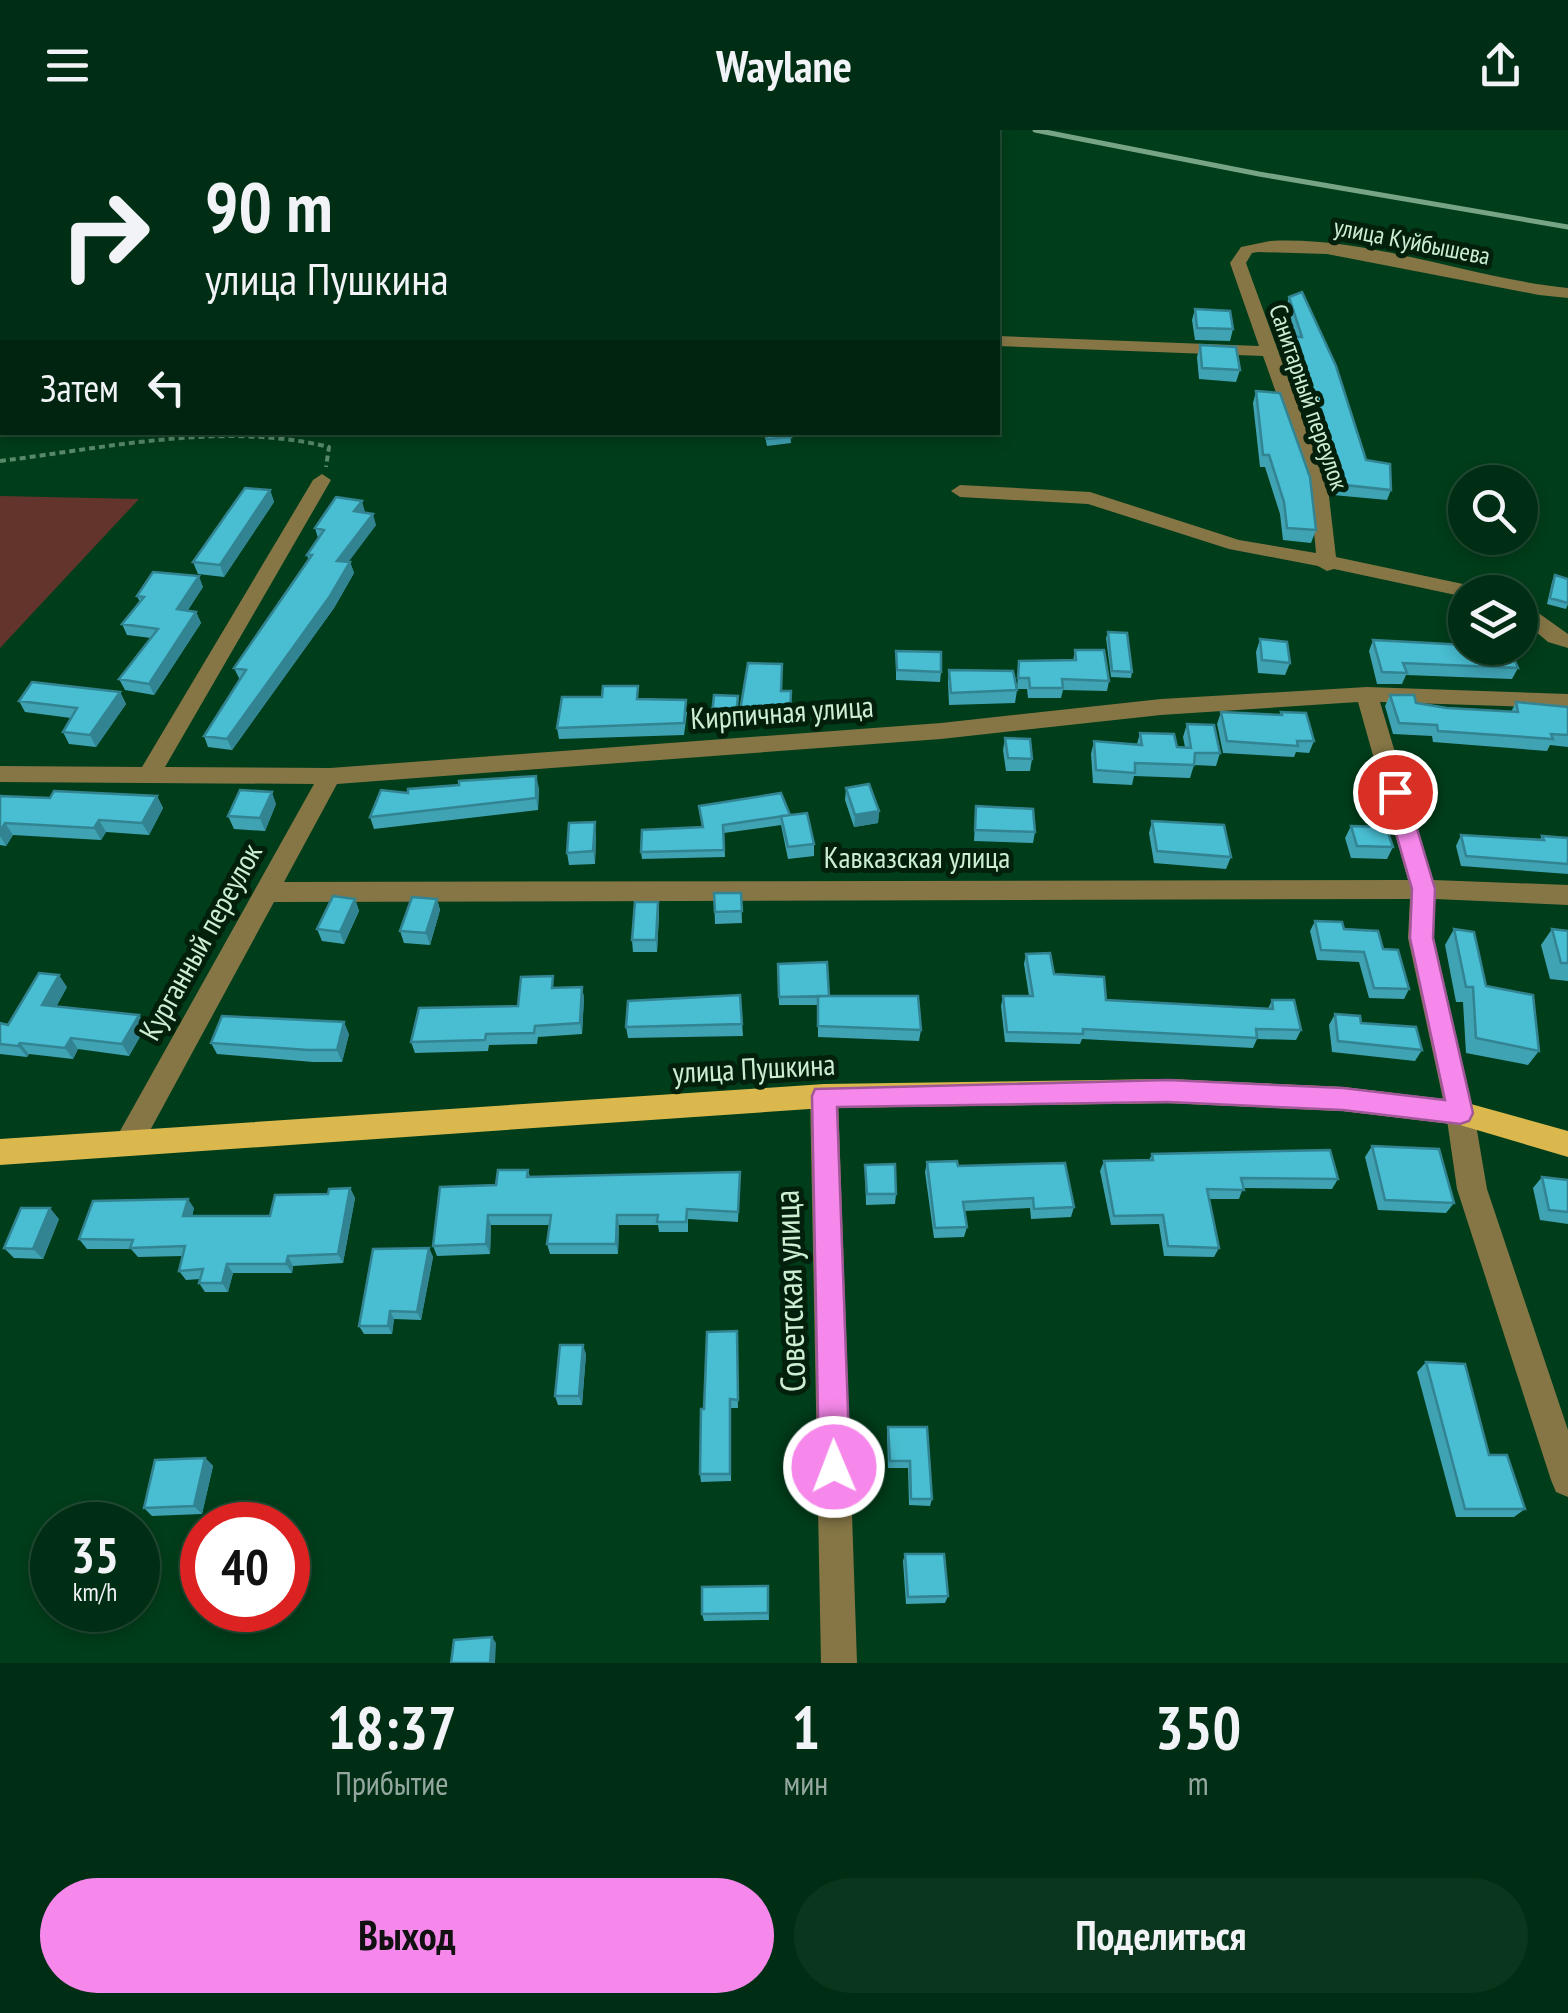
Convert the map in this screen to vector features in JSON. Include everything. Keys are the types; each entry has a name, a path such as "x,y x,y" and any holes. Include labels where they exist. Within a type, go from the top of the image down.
{"main road":[{"name":"улица Пушкина","path":"0,1152 130,1140 824,1096 1168,1091 1343,1099 1460,1113 1568,1144"}],"street":[{"name":"улица Куйбышева","path":"1246,250 1270,243 1310,247 1415,263 1538,291 1568,293"},
{"name":"Санитарный переулок","path":"1246,250 1238,262 1318,488 1327,565"},
{"path":"1000,341 1268,352"},
{"path":"149,775 322,480"},
{"path":"960,491 1090,498 1236,546 1448,586"},
{"path":"1538,622 1568,642"},
{"path":"1366,694 1423,889 1422,938 1460,1113 1472,1189 1568,1480"},
{"name":"Кирпичная улица","path":"0,774 330,776 941,731 1160,707 1366,694 1568,701"},
{"name":"Курганный переулок","path":"130,1140 330,776"},
{"name":"Кавказская улица","path":"266,892 1423,889 1568,896"},
{"name":"Советская улица","path":"824,1096 839,1663"}],"path":[{"path":"232,435 234,439"},
{"path":"0,460 173,440 317,441 329,447 322,480"}],"shaded area":[{"path":"0,496 139,499 0,648"}],"building":[{"path":"1302,292 1336,366 1366,460 1390,464 1391,490 1336,484 1306,397 1316,398 1293,337 1302,337 1289,297"},
{"path":"1195,309 1230,311 1233,329 1197,328"},
{"path":"1200,345 1236,347 1240,370 1202,368"},
{"path":"1256,391 1280,393 1310,477 1316,530 1287,528 1284,502 1269,455 1263,455"},
{"path":"766,435 791,437 767,439"},
{"path":"245,488 270,490 220,565 193,562"},
{"path":"336,497 362,501 354,511 373,514 337,561 350,562 227,739 204,736 246,670 234,668 312,555 307,555 324,530 315,528"},
{"path":"153,572 199,576 177,609 196,612 149,684 119,679 158,629 122,624 144,597 137,596"},
{"path":"1555,575 1568,579 1568,603 1550,598"},
{"path":"1108,632 1127,633 1132,672 1112,671"},
{"path":"1260,639 1287,642 1290,663 1262,660"},
{"path":"1373,640 1448,644 1448,665 1403,663 1407,673 1382,672"},
{"path":"1075,650 1104,650 1109,681 1062,679 1063,688 1030,688 1029,678 1018,678 1019,661 1076,660"},
{"path":"896,651 941,652 941,672 897,670"},
{"path":"748,663 782,664 781,691 791,691 790,713 740,711"},
{"path":"1449,665 1517,665 1518,668"},
{"path":"949,670 1013,671 1017,690 951,693"},
{"path":"32,682 120,692 90,735 63,732 77,708 19,701"},
{"path":"603,686 638,686 637,699 686,700 684,723 557,728 562,697 602,697"},
{"path":"714,695 738,696 736,715 712,714"},
{"path":"1390,695 1414,695 1416,703 1447,708 1518,712 1516,702 1568,707 1568,735 1551,734 1553,739 1438,731 1437,725 1399,723"},
{"path":"1221,712 1306,713 1314,741 1297,741 1298,746 1227,741"},
{"path":"1187,724 1214,725 1220,753 1195,753 1194,765 1135,763 1135,773 1096,770 1094,741 1142,745 1140,733 1174,734 1177,747 1191,748"},
{"path":"1005,738 1030,739 1032,759 1008,758"},
{"path":"536,776 536,798 370,817 381,790 408,793 408,789 459,785 459,781"},
{"path":"869,784 879,811 855,815 846,788"},
{"path":"240,790 272,792 260,818 228,816"},
{"path":"54,791 157,796 142,823 99,820 94,828 5,823 0,831 0,796 50,798"},
{"path":"781,793 790,815 723,825 724,850 641,852 642,830 703,827 699,806"},
{"path":"976,806 1033,809 1035,832 975,830"},
{"path":"807,813 814,844 788,847 781,816"},
{"path":"1152,821 1224,825 1231,857 1157,851"},
{"path":"595,822 593,851 567,853 569,823"},
{"path":"1351,826 1386,827 1393,847 1357,846"},
{"path":"1461,835 1568,838 1568,864 1466,856"},
{"path":"714,893 741,893 742,911 715,912"},
{"path":"333,896 355,899 340,932 317,929"},
{"path":"412,897 437,899 426,933 400,931"},
{"path":"635,902 658,902 656,940 632,940"},
{"path":"1315,921 1342,922 1344,929 1378,931 1383,949 1398,950 1409,989 1374,988 1364,952 1321,950"},
{"path":"1454,929 1474,932 1486,986 1533,995 1539,1051 1476,1038 1473,987 1466,987"},
{"path":"1552,929 1568,931 1568,963 1561,963"},
{"path":"1050,953 1054,974 1104,977 1106,1000 1273,1009 1272,1000 1294,1000 1301,1030 1256,1029 1257,1038 1083,1029 1083,1034 1007,1032 1003,996 1033,996 1026,954"},
{"path":"827,962 829,996 779,997 778,964"},
{"path":"39,973 59,975 42,1005 139,1015 122,1044 71,1038 65,1048 0,1044 0,1023 8,1025"},
{"path":"553,976 552,988 582,987 580,1023 535,1026 534,1033 486,1034 485,1040 411,1042 419,1008 518,1006 521,977"},
{"path":"740,995 742,1024 626,1027 628,1001"},
{"path":"818,996 918,996 921,1030 818,1026"},
{"path":"1335,1014 1360,1016 1361,1023 1416,1027 1422,1050 1338,1041"},
{"path":"222,1016 344,1022 337,1050 308,1050 211,1043"},
{"path":"1372,1146 1439,1149 1454,1203 1385,1200"},
{"path":"1330,1150 1338,1179 1241,1178 1244,1190 1207,1189 1219,1248 1168,1246 1163,1215 1114,1216 1104,1161 1153,1160 1152,1154"},
{"path":"957,1161 958,1166 1065,1163 1074,1207 1034,1209 1033,1198 963,1202 967,1227 935,1228 927,1162"},
{"path":"895,1164 896,1194 867,1194 865,1165"},
{"path":"498,1170 528,1170 527,1177 740,1172 738,1212 687,1209 686,1222 657,1222 658,1215 617,1215 616,1244 547,1244 551,1215 488,1215 486,1244 433,1246 440,1187 496,1185"},
{"path":"1542,1177 1568,1180 1568,1212 1549,1210"},
{"path":"350,1188 338,1254 288,1256 286,1264 227,1264 222,1283 199,1283 203,1269 179,1271 185,1246 130,1248 133,1240 79,1239 93,1201 188,1199 183,1216 270,1216 275,1195 328,1194 329,1189"},
{"path":"21,1208 50,1208 33,1249 4,1248"},
{"path":"429,1248 417,1312 390,1311 388,1326 359,1326 373,1249"},
{"path":"737,1331 738,1400 730,1399 730,1474 700,1474 707,1332"},
{"path":"560,1345 583,1345 579,1396 555,1396"},
{"path":"1426,1362 1465,1364 1489,1455 1507,1455 1525,1509 1465,1509"},
{"path":"888,1427 927,1427 932,1499 911,1499 910,1461 890,1461"},
{"path":"205,1458 195,1502 160,1507 160,1502 145,1502 155,1460"},
{"path":"905,1554 944,1554 948,1596 908,1597"},
{"path":"768,1586 768,1613 702,1614 702,1587"},
{"path":"492,1637 490,1663 451,1663 454,1640"}],"railway":[{"path":"1035,130 1259,174 1568,227"}],"route":[{"path":"834,1467 824,1096 1168,1091 1343,1099 1460,1113 1422,938 1423,889 1395,792"}]}
